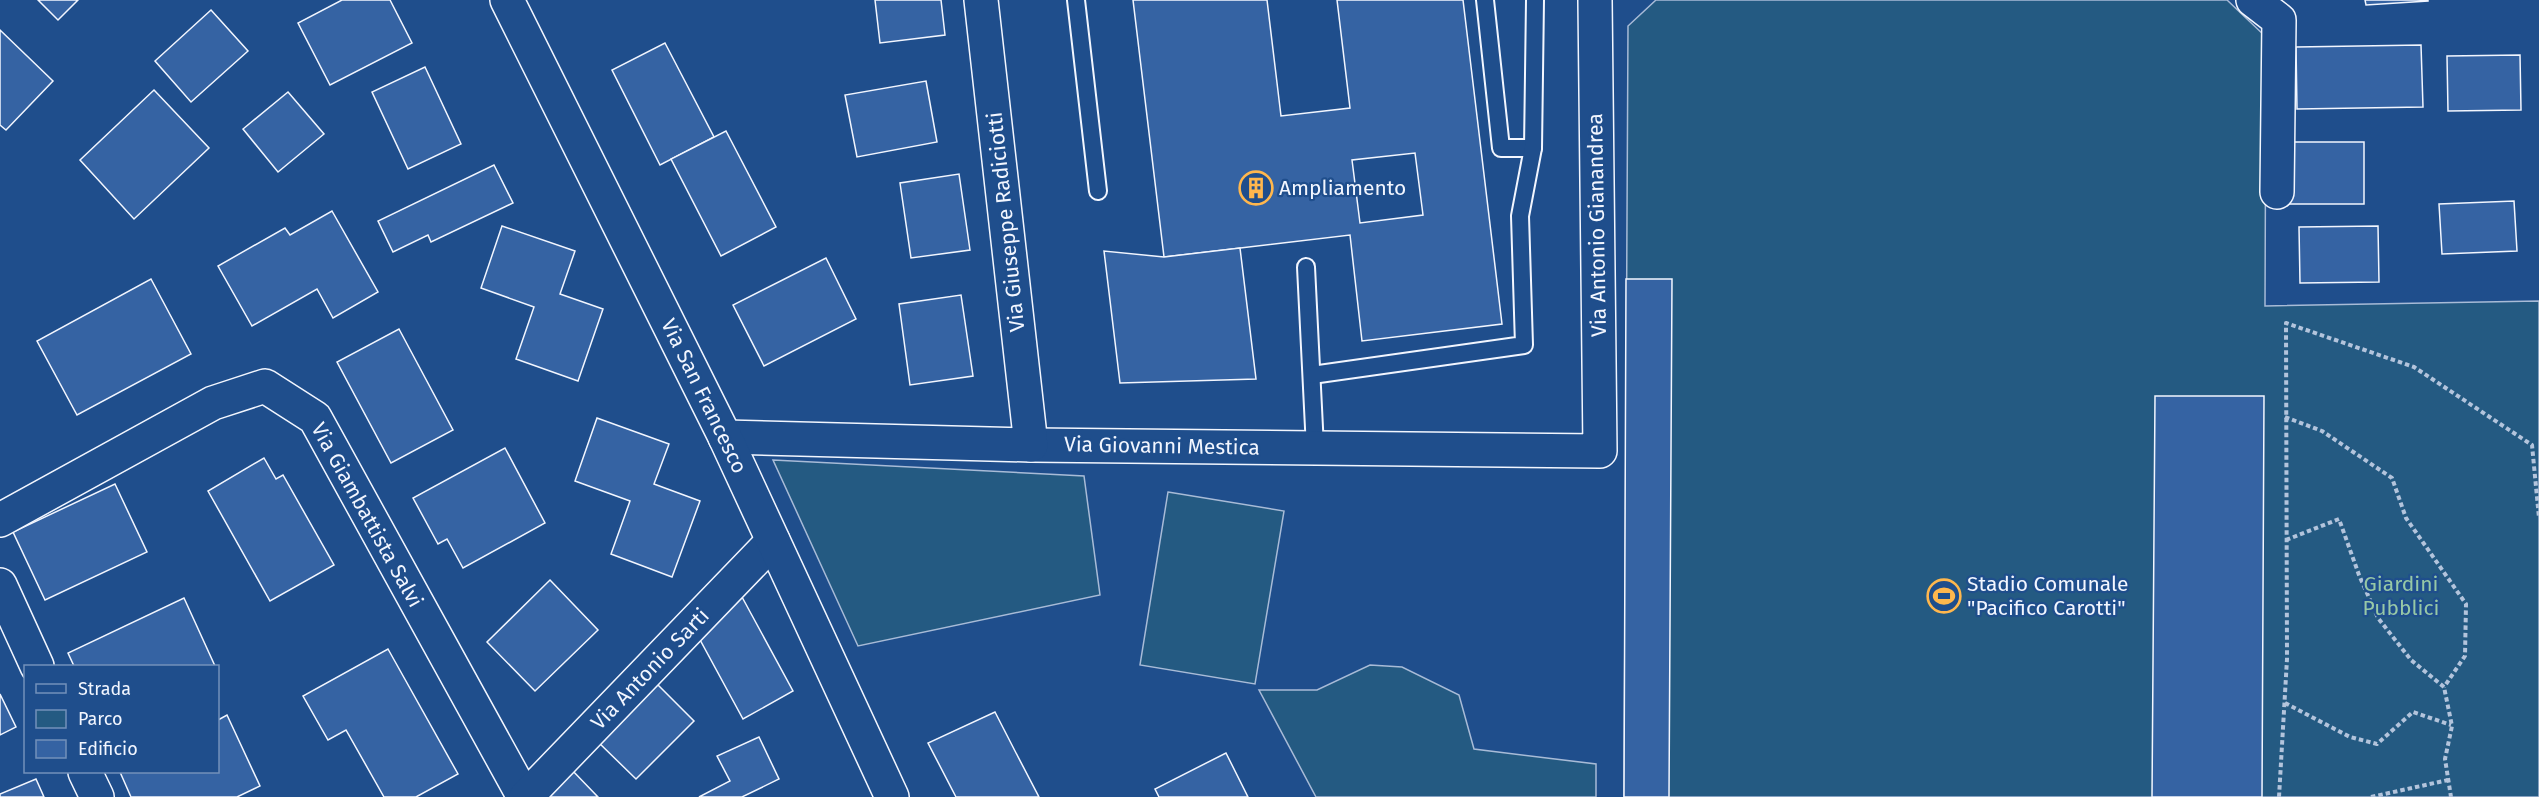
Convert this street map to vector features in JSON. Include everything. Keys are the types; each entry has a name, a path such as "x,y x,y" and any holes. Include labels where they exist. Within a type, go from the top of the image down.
{"street":[{"name":"Via San Francesco","path":"507,0 725,437 892,797"},
{"name":"Via Giuseppe Radiciotti","path":"981,0 1030,445"},
{"name":"Via Antonio Gianandrea","path":"1595,0 1600,451"},
{"path":"2253,0 2279,20 2277,192"},
{"name":"Via Giambattista Salvi","path":"0,520 213,403 266,386 315,418 525,797"},
{"name":"Via Giovanni Mestica","path":"725,437 1030,445 1600,451"},
{"name":"Via Antonio Sarti","path":"525,797 773,541"},
{"path":"0,585 37,665"},
{"path":"86,773 97,797"}],"lane":[{"path":"1076,0 1098,191"},
{"path":"1485,0 1501,148 1533,148"},
{"path":"1312,375 1524,345 1520,216 1533,148 1535,0"},
{"path":"1306,267 1316,448"}],"path":[{"path":"2279,797 2287,659 2286,323 2415,367 2532,446 2539,518"},
{"path":"2285,417 2322,430 2392,478 2406,518 2466,604 2464,656 2444,687"},
{"path":"2286,540 2339,519 2359,575 2378,618 2411,660 2444,687 2452,726 2445,759 2451,797"},
{"path":"2285,703 2350,737 2377,744 2413,712 2452,726"},
{"path":"2371,797 2448,780"}],"green space":[{"name":"Stadio Comunale \"Pacifico Carotti\"","path":"1656,0 2227,0 2266,37 2265,306 2539,301 2539,797 1624,797 1628,26"},
{"path":"773,460 1084,476 1100,595 858,646"},
{"path":"1168,492 1284,511 1255,684 1140,665"},
{"path":"1370,665 1402,667 1459,695 1474,749 1596,764 1596,797 1316,797 1259,690 1317,690"}],"building":[{"path":"38,0 78,0 58,20"},
{"path":"342,0 390,0 412,43 330,85 298,23"},
{"path":"875,0 941,0 945,35 880,43"},
{"name":"Ampliamento","path":"1133,0 1267,0 1281,116 1350,108 1337,0 1463,0 1502,324 1362,341 1350,235 1164,257","holes":["1415,153 1423,215 1360,223 1352,160"]},
{"path":"2365,0 2428,0 2428,1 2366,5"},
{"path":"211,10 248,51 191,102 155,61"},
{"path":"0,30 53,81 6,130 0,125"},
{"path":"665,43 714,137 660,165 612,70"},
{"path":"2421,45 2423,107 2297,109 2296,47"},
{"path":"2520,55 2521,110 2448,111 2447,56"},
{"path":"425,67 461,144 408,169 372,92"},
{"path":"926,81 937,142 857,157 845,95"},
{"path":"154,90 209,148 134,219 80,160"},
{"path":"288,92 324,134 278,172 243,129"},
{"path":"726,131 776,227 721,256 671,159"},
{"path":"2289,142 2364,142 2364,204 2289,204"},
{"path":"494,165 513,203 431,242 428,235 393,252 378,221"},
{"path":"959,174 970,250 911,258 900,183"},
{"path":"2514,201 2517,251 2442,254 2439,204"},
{"path":"332,211 378,292 333,318 317,289 252,326 218,266 285,228 290,235"},
{"path":"502,226 575,251 560,294 603,309 578,381 516,359 534,307 481,288"},
{"path":"2378,226 2379,282 2300,283 2299,227"},
{"path":"1240,248 1256,379 1120,383 1104,251 1164,257"},
{"path":"826,258 856,319 764,366 733,305"},
{"path":"151,279 191,354 77,415 37,341"},
{"path":"1626,279 1672,279 1669,797 1624,797"},
{"path":"961,295 973,376 910,385 899,304"},
{"path":"399,329 453,430 391,463 337,362"},
{"path":"2155,396 2264,396 2262,797 2152,797"},
{"path":"597,418 669,444 654,484 700,501 672,577 611,554 630,501 575,481"},
{"path":"505,448 545,523 463,568 447,539 438,544 413,498"},
{"path":"264,458 276,479 283,475 334,565 270,601 208,491"},
{"path":"115,484 147,552 45,600 13,532"},
{"path":"550,580 598,630 535,691 487,642"},
{"path":"742,597 793,691 743,719 692,625"},
{"path":"184,598 215,665 74,665 68,653"},
{"path":"388,649 458,774 416,797 384,797 346,730 328,740 303,696"},
{"path":"654,681 694,721 636,779 595,739"},
{"path":"0,694 16,727 0,735"},
{"path":"995,712 1039,797 956,797 928,743"},
{"path":"227,715 260,786 237,797 131,797 120,773 219,773 219,719"},
{"path":"759,737 779,779 742,797 699,797 730,781 717,756"},
{"path":"1226,753 1248,797 1159,797 1155,789"},
{"path":"570,768 598,797 541,797"},
{"path":"36,779 44,797 0,797 0,794"}],"place":[{"name":"Ampliamento","path":"1256,188"},
{"name":"Stadio Comunale \"Pacifico Carotti\"","path":"1944,596"}],"park label":[{"name":"Giardini Pubblici","path":"2401,596"}]}
